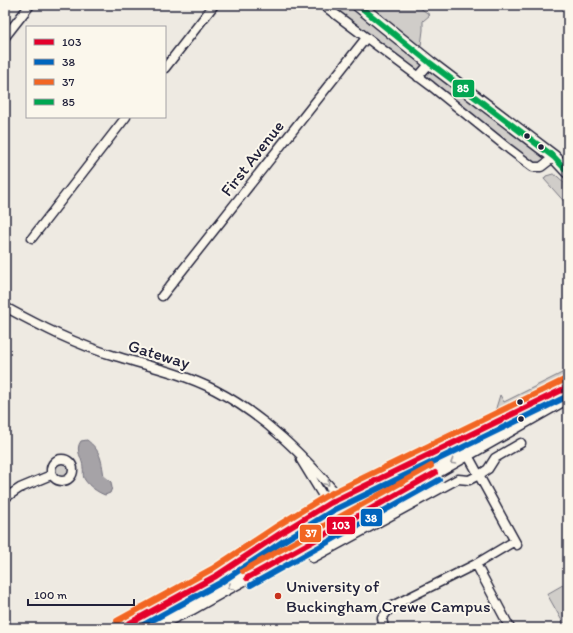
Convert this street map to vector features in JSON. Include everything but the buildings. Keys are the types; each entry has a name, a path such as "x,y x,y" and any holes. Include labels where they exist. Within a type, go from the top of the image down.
{"main road":[{"path":"358,5 554,158 568,172"},
{"path":"121,628 216,576 281,533 337,502 459,439 568,387"},
{"path":"150,628 192,608 334,530 568,397"}],"street":[{"path":"5,37 30,5"},
{"path":"166,67 214,5"},
{"path":"323,5 533,166 541,167 554,158"},
{"name":"First Avenue","path":"162,296 366,38"},
{"path":"418,77 430,62"},
{"path":"32,238 125,118"},
{"name":"Gateway","path":"5,307 38,325 76,341 114,356 191,379 216,391 254,414 275,430 318,472 337,502"},
{"path":"384,628 382,618 392,606 515,543 480,475 459,439"},
{"path":"313,558 458,479 468,480 480,475 488,469 495,458 521,443"},
{"name":"Gateway","path":"293,448 322,496 337,502"},
{"path":"5,498 20,488 51,475"},
{"path":"337,502 351,507 362,504 393,488 432,475"},
{"path":"334,530 340,516 337,502"},
{"path":"476,564 510,628"}],"shaded area":[{"path":"323,5 416,5 430,15 423,21 421,46 415,50 554,157 533,167"},
{"path":"553,174 568,186 568,206 544,179 546,176"},
{"path":"568,370 568,375 493,414 491,413 496,408 500,395 504,402"},
{"path":"87,440 98,452 104,476 111,482 112,488 110,493 105,495 91,487 84,478 83,464 78,448 81,441"},
{"path":"62,459 66,460 72,466 72,474 66,480 62,481 58,480 52,474 51,470 52,466 58,460"},
{"path":"568,582 568,628 566,628 547,594"}],"transit line":[{"name":"85","path":"358,5 430,63 554,157 568,172"},
{"name":"37","path":"117,621 212,569 326,496 564,380"},
{"name":"103","path":"121,628 216,576 330,503 568,387"},
{"name":"38","path":"138,628 220,583 334,510 568,396"},
{"name":"37","path":"243,571 431,466"},
{"name":"103","path":"247,578 435,473"},
{"name":"38","path":"251,585 439,480"}],"place":[{"name":"University of Buckingham Crewe Campus","path":"278,596"}]}
